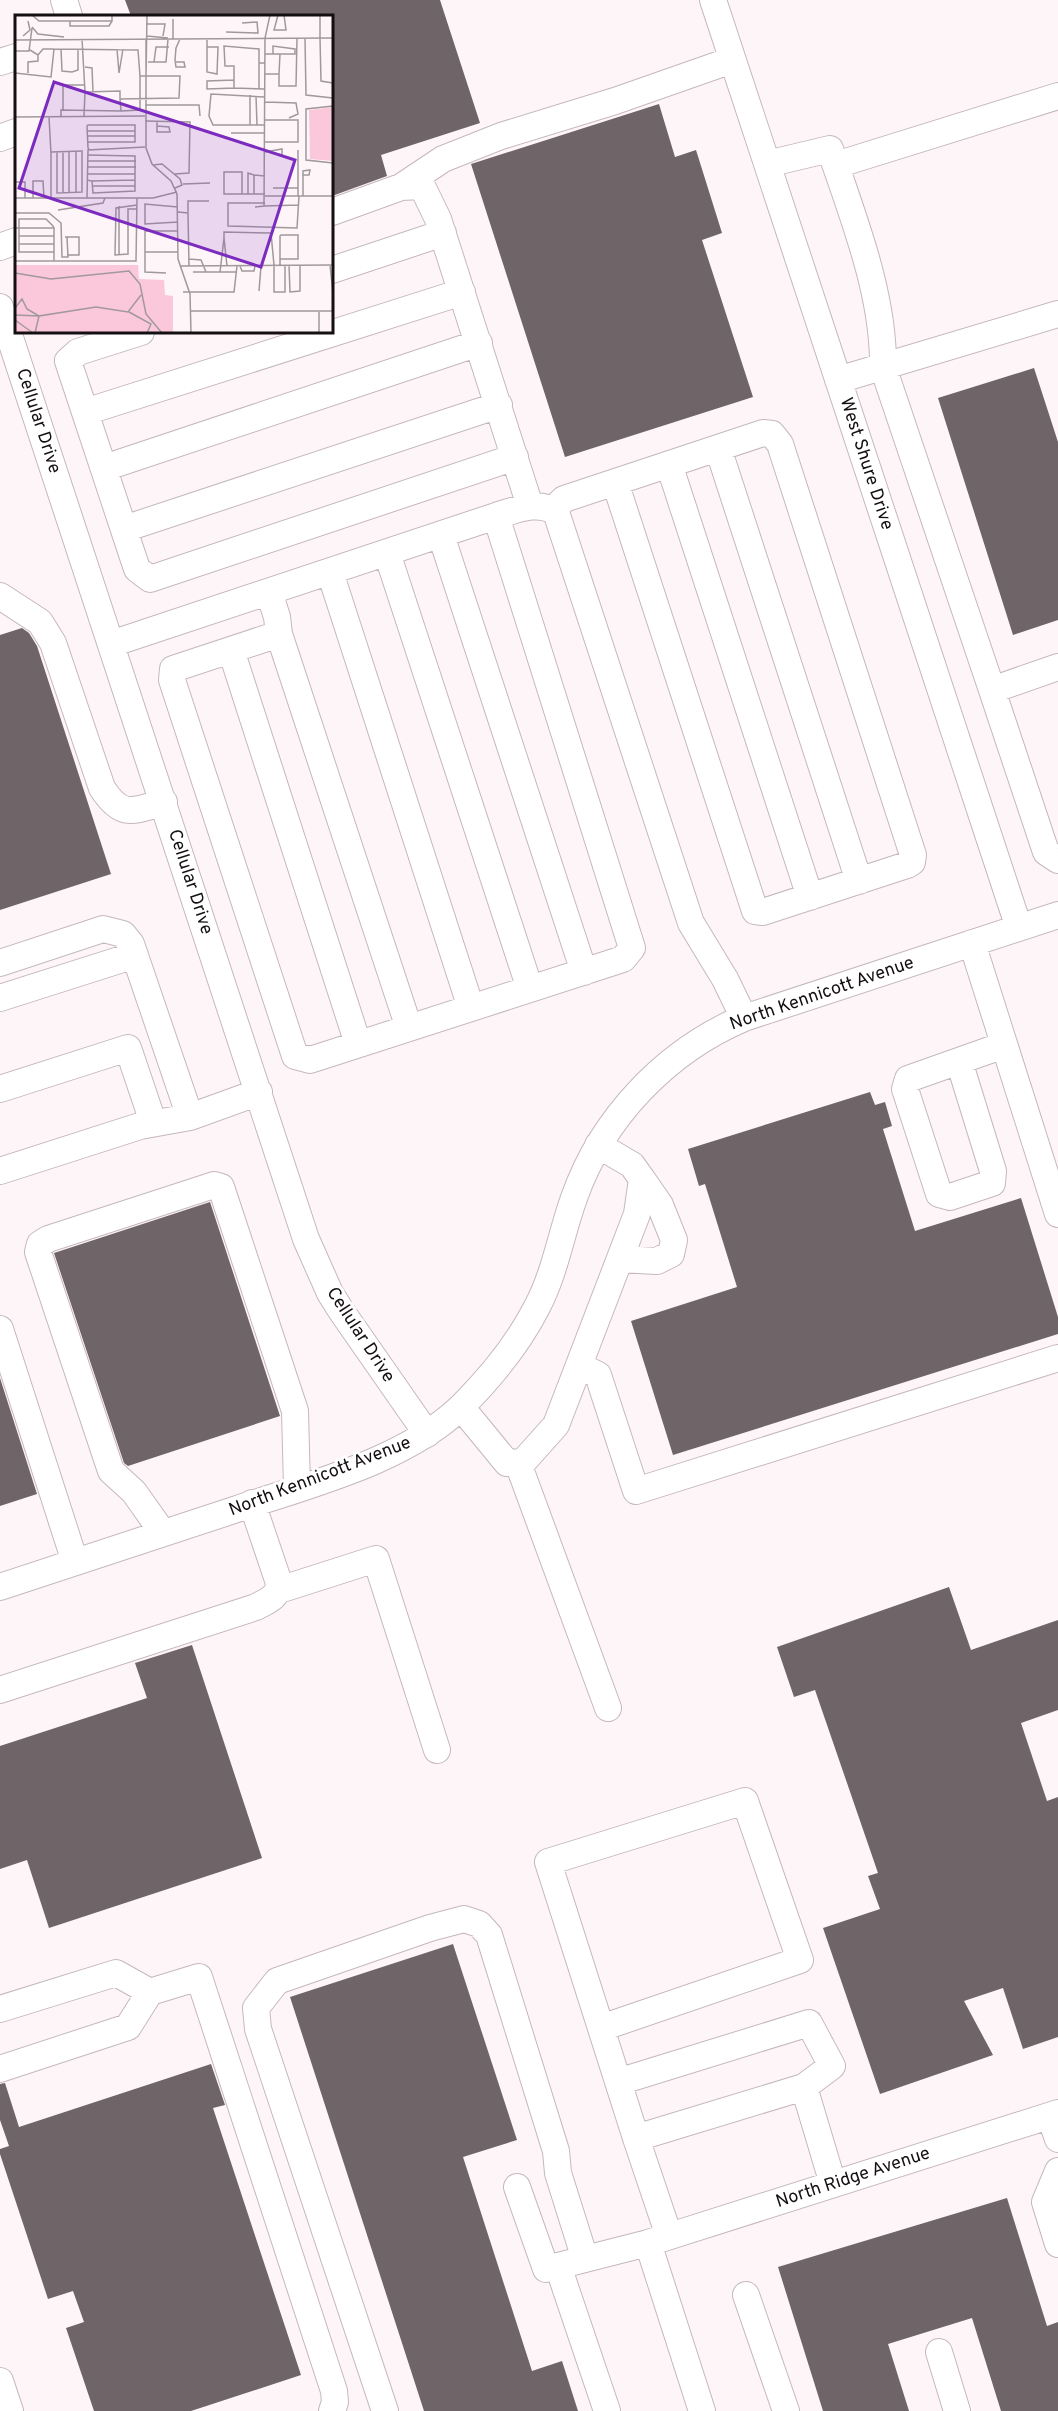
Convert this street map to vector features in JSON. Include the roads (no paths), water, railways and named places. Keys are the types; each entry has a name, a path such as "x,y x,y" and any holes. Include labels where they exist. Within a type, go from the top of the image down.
{"street":[{"path":"64,0 69,15"},
{"name":"West Shure Drive","path":"713,0 1019,928"},
{"path":"0,62 15,57"},
{"path":"333,212 401,187 443,159 501,135 615,101 732,60"},
{"path":"836,165 1058,96"},
{"path":"0,138 15,132"},
{"path":"767,164 830,149 876,296 883,341 883,366 1046,852 1058,860"},
{"path":"401,187 422,186 443,233 530,506"},
{"path":"333,270 443,233"},
{"path":"0,247 15,241"},
{"path":"85,412 462,292"},
{"name":"Cellular Drive","path":"7,314 111,644 306,1239 330,1293 428,1434"},
{"path":"838,380 1058,314"},
{"path":"138,333 78,352 68,360 137,568 150,579 515,457"},
{"path":"104,468 479,343"},
{"path":"124,530 499,405"},
{"path":"615,482 755,911 763,912 908,865 912,862 913,855 780,444 772,434 763,433 669,464 615,482 564,499 558,505 556,512 691,923 725,979 744,1018"},
{"path":"718,448 859,881"},
{"path":"669,464 810,897"},
{"path":"111,644 496,516 530,506 548,507 556,512"},
{"path":"279,634 173,669 172,680 295,1056 310,1060 623,959 632,948 496,516"},
{"path":"441,535 584,972"},
{"path":"387,553 530,989"},
{"path":"330,572 471,1008"},
{"path":"269,592 277,617 279,634 409,1028"},
{"path":"0,596 40,622 54,643 102,788 114,805 132,811 164,802"},
{"path":"231,650 358,1044"},
{"path":"992,690 1058,667"},
{"name":"North Kennicott Avenue","path":"0,1587 388,1456 428,1434 460,1407 507,1357 537,1307 574,1197 598,1145 622,1111 649,1082 699,1042 744,1018 1058,915"},
{"path":"0,963 104,929 123,934 131,944 190,1117"},
{"path":"972,943 1058,1214"},
{"path":"0,998 135,955"},
{"path":"958,1061 993,1171 992,1183 950,1197 939,1194 905,1089 908,1079 958,1061 1004,1045"},
{"path":"0,1089 128,1048 153,1122"},
{"path":"0,1171 153,1122 190,1117 259,1092"},
{"path":"598,1145 632,1165 660,1205 674,1240 671,1254 657,1261 620,1259"},
{"path":"460,1407 507,1464 523,1462 556,1425 637,1214 642,1179"},
{"path":"163,1533 134,1492 111,1471 38,1251 40,1244 48,1239 214,1185 221,1187 295,1411 297,1488"},
{"path":"0,1329 75,1562"},
{"path":"579,1366 598,1375 636,1491 1058,1358"},
{"path":"518,1462 608,1708"},
{"path":"252,1503 279,1583 279,1590"},
{"path":"0,1690 256,1607 272,1598 279,1590 376,1559 437,1750"},
{"path":"601,2028 800,1960 745,1802 548,1862 636,2138 702,2411"},
{"path":"385,2411 258,2029 256,2008 277,1981 430,1928 464,1919 479,1924 489,1935 556,2151 558,2173 585,2259"},
{"path":"0,2009 116,1972 150,1992"},
{"path":"0,2069 128,2026 150,1992 199,1977 334,2391 335,2402 332,2411"},
{"path":"618,2082 808,2024 832,2066 804,2087 636,2138"},
{"path":"804,2087 833,2184"},
{"name":"North Ridge Avenue","path":"558,2266 659,2239 833,2184 1055,2123"},
{"path":"1058,2171 1045,2202 1058,2244"},
{"path":"517,2187 546,2269 558,2266 607,2411"},
{"path":"746,2295 786,2411"},
{"path":"939,2352 957,2411"},
{"path":"0,2381 6,2409"}]}
